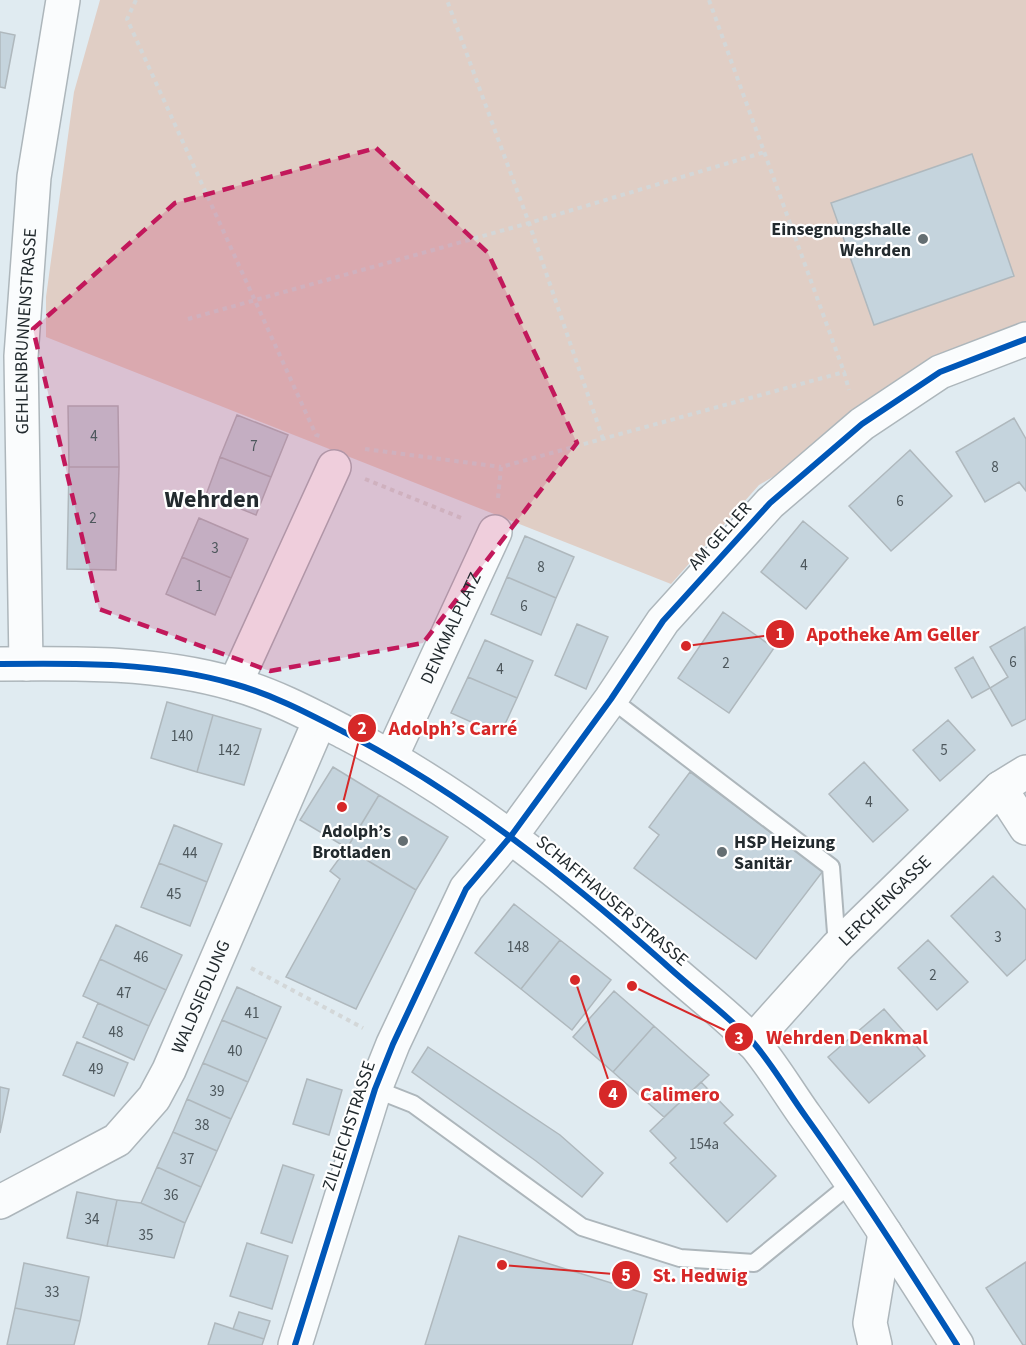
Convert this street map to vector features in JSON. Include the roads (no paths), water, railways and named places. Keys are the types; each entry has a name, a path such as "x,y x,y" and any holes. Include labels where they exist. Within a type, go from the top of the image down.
{"street":[{"name":"GEHLENBRUNNENSTRASSE","path":"13,664 21,356 34,177 63,0"},
{"name":"AM GELLER","path":"511,836 611,699 663,621 770,502 862,424 939,372 1026,339"},
{"path":"235,684 329,452"},
{"name":"DENKMALPLATZ","path":"391,757 495,532"},
{"name":"SCHAFFHAUSER STRASSE","path":"13,664 128,665 185,672 235,684 268,696 320,720 391,757 442,788 511,836 617,921 752,1042 853,1182 957,1345"},
{"name":"WALDSIEDLUNG","path":"0,1202 117,1140 135,1123 154,1098 169,1070 320,720"},
{"path":"1013,780 1026,828"},
{"name":"LERCHENGASSE","path":"752,1042 837,947 1013,780"},
{"name":"ZILLEICHSTRASSE","path":"295,1345 375,1089 393,1044 466,889 511,836"},
{"path":"875,1345 870,1323 885,1233"}],"lane":[{"path":"611,699 831,867 837,947"},
{"path":"375,1089 413,1104 582,1227 680,1258 754,1263 853,1182"}],"place":[{"name":"Einsegnungshalle Wehrden","path":"923,239"},
{"name":"Apotheke Am Geller","path":"686,646"},
{"name":"Adolph’s Carré","path":"342,807"},
{"name":"Adolph’s Brotladen","path":"403,841"},
{"name":"HSP Heizung Sanitär","path":"722,852"},
{"name":"Calimero","path":"575,980"},
{"name":"Wehrden Denkmal","path":"632,986"},
{"name":"St. Hedwig","path":"502,1265"}],"district":[{"name":"Wehrden","path":"212,499"}]}
